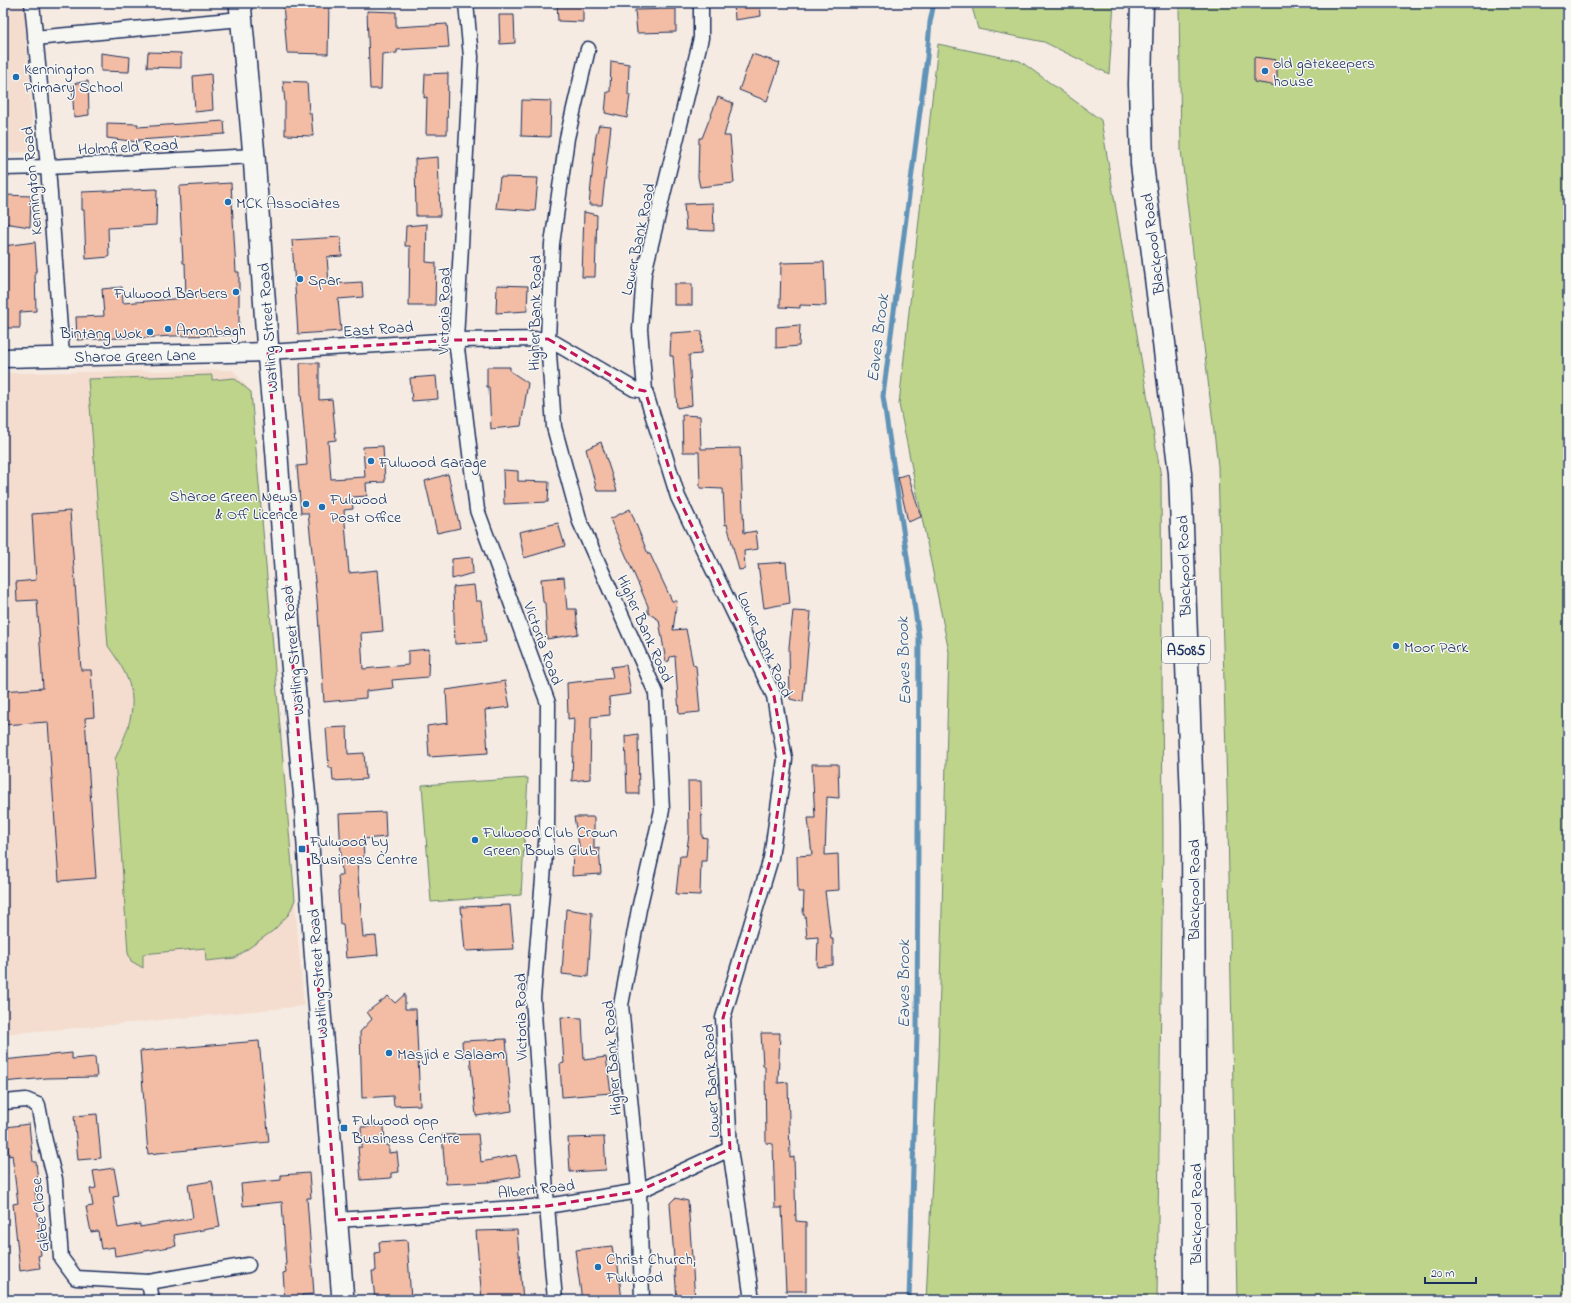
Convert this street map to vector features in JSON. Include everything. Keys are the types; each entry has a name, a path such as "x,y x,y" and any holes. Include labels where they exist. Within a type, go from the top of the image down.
{"highway":[{"name":"Blackpool Road","path":"1142,3 1140,84 1142,164 1180,473 1193,827 1195,1300"}],"main road":[{"name":"Watling Street Road","path":"241,11 254,156 268,352 278,456 291,652 305,800 315,950 343,1300"}],"street":[{"name":"Kennington Road","path":"32,3 48,167 62,356"},
{"name":"Victoria Road","path":"466,3 471,57 456,340 477,510 548,703 547,831 533,998 555,1300"},
{"name":"Lower Bank Road","path":"701,3 701,38 644,274 640,329 645,391 678,497 774,696 785,759 771,858 723,1018 730,1148 752,1300"},
{"path":"35,38 241,11"},
{"name":"Higher Bank Road","path":"588,49 567,138 552,244 548,339 554,427 580,522 656,694 662,810 621,1005 639,1191 642,1300"},
{"name":"Holmfield Road","path":"3,168 254,156"},
{"path":"548,339 634,389 645,391"},
{"name":"East Road","path":"268,352 456,340 548,339"},
{"name":"Sharoe Green Lane","path":"3,358 268,352"},
{"name":"Glebe Close","path":"5,1102 26,1100 38,1105 45,1141 55,1179 61,1258 76,1278 149,1282"},
{"name":"Albert Road","path":"337,1220 547,1206 639,1191 730,1148"},
{"path":"152,1300 149,1282 248,1265"}],"highlighted area":[{"path":"548,339 634,389 645,391 678,497 774,696 785,759 771,858 723,1018 730,1149 639,1191 547,1206 337,1220 268,352 456,340"}],"shaded area":[{"name":"Kennington Primary School","path":"3,3 24,3 34,152 3,153"},
{"path":"233,370 251,392 304,1006 3,1034 3,373"}],"green space":[{"path":"971,3 1114,3 1109,74 1044,42 978,29"},
{"name":"Moor Park","path":"1179,3 1568,3 1568,1300 1237,1300 1228,825 1218,466 1181,150"},
{"path":"938,44 1020,61 1101,120 1161,477 1163,842 1157,1300 926,1300 938,1058 949,652 899,404"},
{"path":"212,375 212,380 234,378 251,392 295,900 289,914 274,930 235,958 206,961 205,948 143,954 143,968 131,961 128,953 115,759 128,727 131,714 131,689 119,662 108,646 88,379"},
{"name":"Fulwood Club Crown Green Bowls Club","path":"528,778 521,895 431,902 422,785"}],"building":[{"path":"283,3 329,3 328,54 287,53"},
{"path":"557,3 583,3 583,22 558,21"},
{"path":"734,3 760,3 761,16 735,20"},
{"path":"676,9 676,32 637,33 635,10"},
{"path":"367,11 396,12 396,27 447,24 449,47 397,50 397,53 382,54 381,89 370,89"},
{"path":"499,15 514,15 515,43 500,44"},
{"path":"148,52 181,53 181,68 147,67"},
{"path":"101,53 130,57 129,72 101,71"},
{"path":"752,54 780,63 767,101 739,90"},
{"name":"old gatekeepers house","path":"1254,57 1277,60 1277,86 1254,82"},
{"path":"611,61 629,64 628,95 630,95 627,118 605,113 607,92 610,92"},
{"path":"448,73 447,134 426,134 427,97 424,98 425,74"},
{"path":"211,74 213,110 195,112 193,76"},
{"path":"88,81 89,115 74,117 72,84"},
{"path":"283,81 307,82 309,113 311,113 313,136 285,135"},
{"path":"718,97 733,103 724,136 730,136 734,183 700,187 698,177 699,138 702,138"},
{"path":"522,100 551,101 550,137 521,136"},
{"path":"224,121 225,134 138,140 138,142 107,138 107,123 138,124 138,127"},
{"path":"599,125 611,126 602,205 589,205 596,135"},
{"path":"438,157 440,216 416,216 415,159"},
{"path":"500,177 538,178 535,211 496,208"},
{"path":"231,183 236,272 239,272 239,335 77,340 76,317 104,316 102,289 122,287 123,303 186,298 185,263 183,263 179,187"},
{"path":"157,189 156,225 108,228 109,257 86,259 82,192"},
{"path":"5,195 31,196 30,227 4,223"},
{"path":"713,203 714,231 686,230 684,204"},
{"path":"584,212 597,215 595,277 582,277"},
{"path":"427,224 426,262 436,263 435,306 409,306 410,246 405,246 406,226"},
{"path":"341,237 342,256 327,257 329,284 362,282 363,297 338,299 341,331 298,334 292,240"},
{"path":"35,242 37,271 35,271 36,311 20,312 20,328 3,328 3,291 5,291 3,246"},
{"path":"824,262 826,306 800,305 800,308 780,307 781,263"},
{"path":"674,284 692,284 692,305 674,305"},
{"path":"497,285 528,286 527,311 496,313"},
{"path":"800,325 799,346 776,348 776,327"},
{"path":"702,331 701,354 689,355 692,405 677,408 673,356 670,356 671,333"},
{"path":"300,363 319,363 319,400 332,399 336,440 328,441 331,479 365,477 363,447 383,446 385,482 366,483 367,496 352,497 353,509 344,510 349,573 378,570 383,631 361,633 363,669 408,665 408,651 429,649 428,677 392,680 393,688 366,691 366,698 324,702 317,600 308,513 301,513 297,466 307,465"},
{"path":"487,367 510,367 510,371 528,383 521,426 491,429 489,387 487,387"},
{"path":"436,376 438,399 412,401 410,378"},
{"path":"682,415 700,416 701,449 740,448 744,533 756,531 758,549 744,551 745,569 739,570 727,524 725,525 723,489 700,488 699,452 683,452"},
{"path":"601,442 617,491 597,491 586,449"},
{"path":"503,470 518,471 518,481 549,482 548,502 504,504"},
{"path":"448,474 460,528 437,533 425,481"},
{"path":"908,474 921,517 908,522 898,477"},
{"path":"630,509 648,554 650,554 672,601 677,601 673,630 686,629 693,665 696,666 700,712 679,714 675,656 670,657 669,661 666,662 659,620 648,613 648,606 610,519"},
{"path":"70,511 81,670 91,670 94,717 85,718 96,878 59,881 48,722 3,725 3,691 43,688 37,600 17,601 16,582 36,580 32,514"},
{"path":"558,523 565,546 524,558 519,532"},
{"path":"472,557 473,573 452,579 452,559"},
{"path":"786,562 790,603 764,608 758,564"},
{"path":"564,577 567,609 576,609 578,634 547,639 545,603 543,602 541,579"},
{"path":"474,585 476,601 481,601 486,642 455,644 453,587"},
{"path":"793,611 811,612 803,702 790,699 789,647"},
{"path":"626,665 631,694 609,697 610,715 591,717 590,779 572,781 574,718 568,719 567,683 613,678 611,667"},
{"path":"505,681 510,707 485,710 488,753 429,757 427,726 448,723 446,690"},
{"path":"347,727 348,754 364,753 366,779 333,781 332,768 329,768 326,728"},
{"path":"638,734 639,794 627,794 625,736"},
{"path":"812,764 838,764 839,798 827,797 825,855 838,854 839,890 825,891 831,939 833,939 833,965 817,967 818,937 807,938 805,915 803,915 804,892 798,892 797,856 812,855 808,818 815,818"},
{"path":"688,781 701,781 702,837 707,838 706,861 701,861 700,895 676,894 680,856 686,856 689,834"},
{"path":"385,812 386,837 363,839 364,859 357,860 363,937 376,936 378,955 346,958 343,924 340,924 338,891 338,875 342,875 339,814"},
{"path":"574,817 594,817 594,849 599,848 601,874 572,876 573,850 580,850"},
{"path":"510,905 514,949 465,951 461,907"},
{"path":"566,909 592,913 588,977 562,974"},
{"name":"Masjid e Salaam","path":"405,994 405,1009 416,1009 420,1105 394,1106 393,1096 362,1098 360,1032 372,1019 367,1012 388,996 395,1003"},
{"path":"561,1017 582,1018 584,1060 606,1057 611,1093 562,1097 560,1064 564,1063"},
{"path":"761,1033 780,1033 778,1083 788,1082 790,1158 794,1157 796,1221 806,1222 806,1291 786,1291 782,1208 775,1208 773,1144 766,1143 765,1066 763,1066"},
{"path":"506,1039 512,1111 476,1116 470,1056 463,1057 462,1041"},
{"path":"259,1041 269,1142 148,1154 140,1051"},
{"path":"72,1053 72,1059 95,1057 97,1077 47,1078 3,1082 3,1060"},
{"path":"97,1114 101,1158 78,1160 74,1116"},
{"path":"29,1124 33,1162 36,1162 39,1190 35,1191 40,1229 38,1230 41,1255 38,1256 40,1268 20,1271 13,1204 18,1203 12,1155 9,1156 6,1127"},
{"path":"384,1126 385,1145 389,1145 389,1153 397,1152 399,1172 391,1173 391,1178 361,1180 358,1147 362,1147 361,1127"},
{"path":"478,1134 481,1162 516,1155 521,1176 488,1182 446,1184 442,1135"},
{"path":"604,1137 606,1170 570,1172 568,1138"},
{"path":"114,1168 119,1196 113,1197 118,1228 140,1224 140,1227 193,1218 188,1185 212,1181 220,1227 174,1235 176,1246 115,1256 114,1247 101,1249 98,1231 91,1232 86,1207 93,1206 90,1189 96,1188 93,1171"},
{"path":"309,1173 311,1198 307,1198 314,1294 302,1295 303,1300 285,1300 283,1273 286,1272 286,1264 282,1202 243,1206 241,1184 281,1180 281,1175"},
{"path":"675,1198 688,1201 695,1300 677,1300 670,1203"},
{"path":"517,1230 523,1300 482,1300 476,1231"},
{"path":"407,1240 411,1300 375,1300 372,1271 376,1271 375,1253 380,1252 379,1242"},
{"name":"Christ Church, Fulwood","path":"612,1246 614,1259 617,1258 622,1300 582,1300 575,1250"}],"waterway":[{"name":"Eaves Brook","path":"909,1300 917,1036 919,637 883,396 927,57 930,22 934,3"}],"place":[{"name":"old gatekeepers house","path":"1265,71"},
{"name":"Kennington Primary School","path":"16,77"},
{"name":"MCK Associates","path":"228,202"},
{"name":"Spar","path":"300,279"},
{"name":"Fulwood Barbers","path":"236,292"},
{"name":"Amonbagh","path":"168,329"},
{"name":"Bintang Wok","path":"150,332"},
{"name":"Fulwood Garage","path":"371,461"},
{"name":"Sharoe Green News & Off Licence","path":"306,504"},
{"name":"Fulwood Post Office","path":"322,507"},
{"name":"Moor Park","path":"1396,646"},
{"name":"Fulwood Club Crown Green Bowls Club","path":"475,840"},
{"name":"Fulwood by Business Centre","path":"302,849"},
{"name":"Masjid e Salaam","path":"389,1053"},
{"name":"Fulwood opp Business Centre","path":"344,1128"},
{"name":"Christ Church, Fulwood","path":"598,1267"}]}
